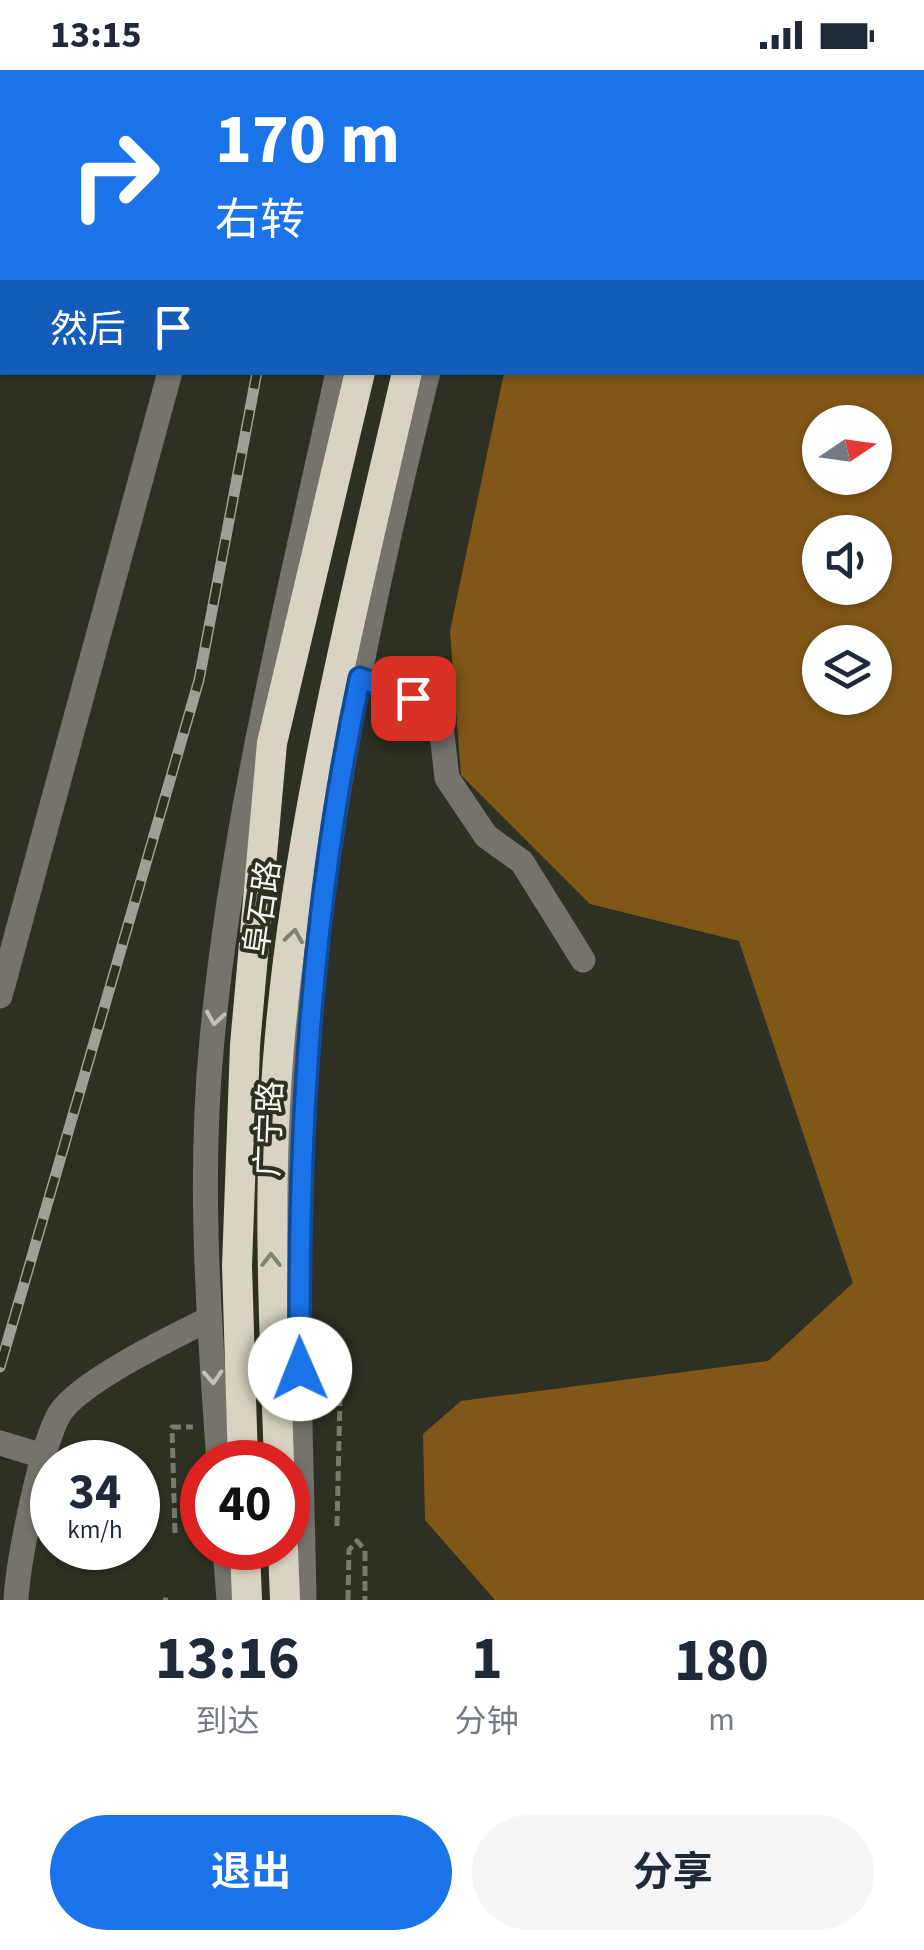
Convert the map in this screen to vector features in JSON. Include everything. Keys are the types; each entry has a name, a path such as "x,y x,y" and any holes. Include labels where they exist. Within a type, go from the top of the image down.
{"highway":[{"name":"阜石路","path":"242,1440 237,1266 244,1044 272,743 359,375"},
{"name":"阜石路","path":"279,1440 271,1258 279,1047 320,753 406,375"},
{"path":"246,1570 247,1600"},
{"path":"284,1570 285,1600"}],"street":[{"path":"0,996 169,375"},
{"name":"广宁路","path":"217,1440 205,1260 212,1041 256,746 337,375"},
{"name":"广宁路","path":"304,1600 298,1254 306,1056 344,756 389,528 427,375"},
{"path":"360,678 439,708 446,778 486,836 522,862 583,960"},
{"path":"51,1440 60,1412 99,1380 209,1319"},
{"path":"0,1443 30,1452"},
{"path":"16,1600 30,1520"},
{"path":"227,1570 229,1600"}],"path":[{"path":"310,1395 340,1396 337,1527"},
{"path":"175,1533 172,1427 196,1426"},
{"path":"348,1600 349,1550 357,1541 364,1550 365,1600"}],"shaded area":[{"path":"504,375 924,375 924,1600 495,1600 425,1520 423,1434 461,1401 768,1361 853,1283 739,941 590,904 461,775 450,631"}],"railway":[{"path":"0,1367 199,680 256,375"}],"route":[{"path":"300,1369 298,1254 306,1056 344,756 360,678 413,698"}]}
